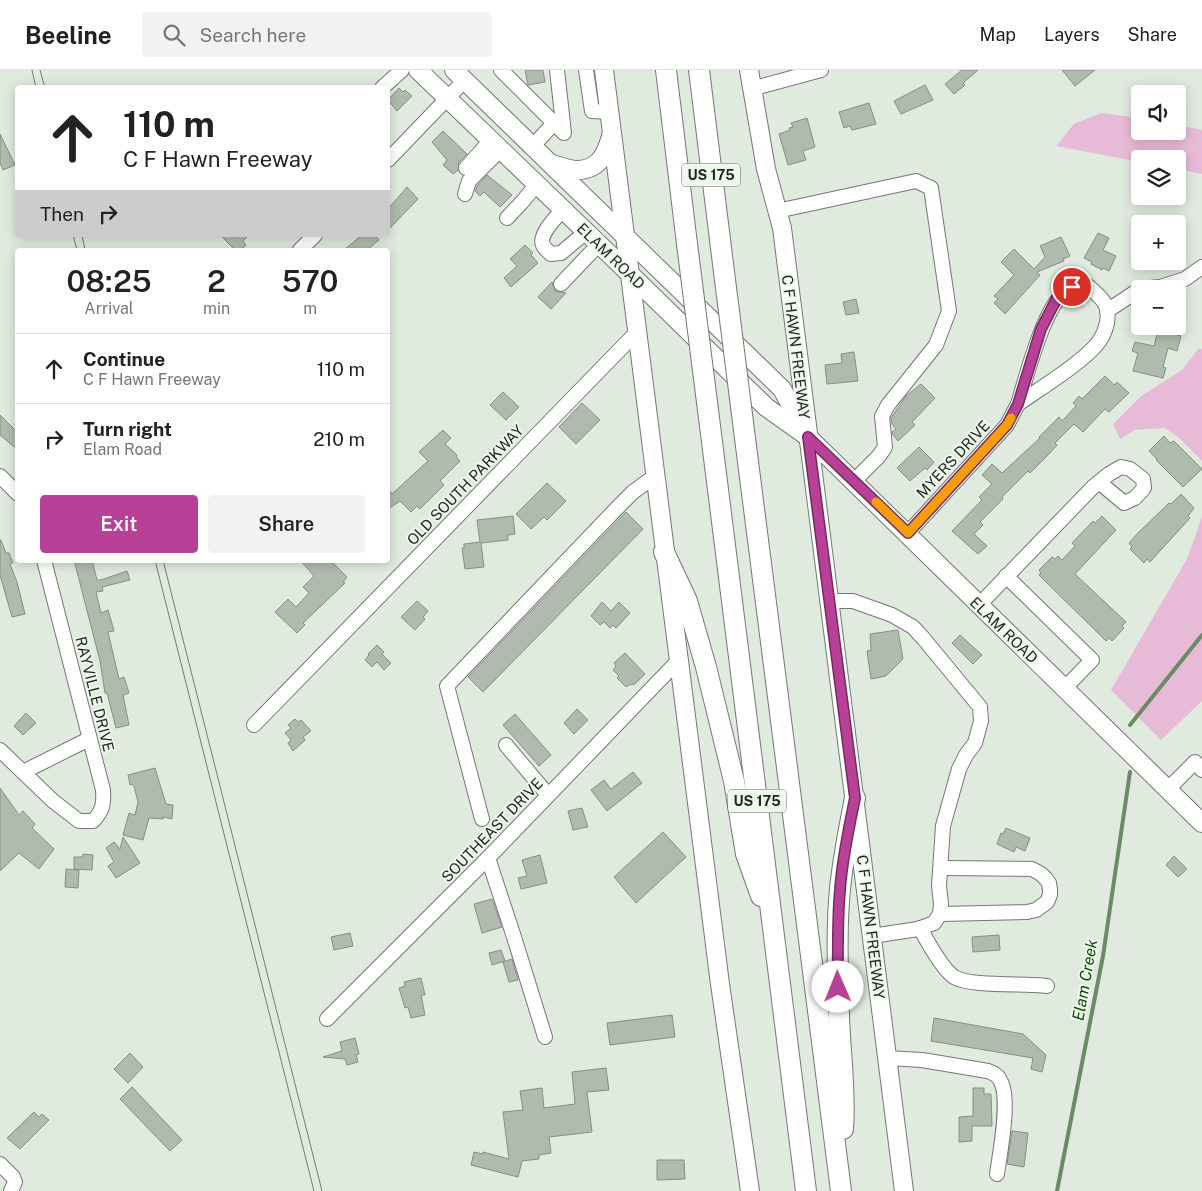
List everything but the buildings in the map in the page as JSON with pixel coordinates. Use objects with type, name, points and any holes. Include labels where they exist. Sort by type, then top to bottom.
[{"type":"highway","name":"US 175","points":[[666,70],[806,1191]]},
{"type":"highway","name":"US 175","points":[[699,70],[724,280],[840,1184]]},
{"type":"highway","points":[[664,552],[687,601],[706,666],[734,781],[746,854],[774,932]]},
{"type":"highway","points":[[840,1184],[844,1110],[837,933],[840,888],[855,798]]},
{"type":"main road","name":"ELAM ROAD","points":[[418,70],[766,408],[808,437],[854,481],[1064,689],[1202,822]]},
{"type":"main road","points":[[604,70],[718,974],[750,1191]]},
{"type":"main road","name":"C F HAWN FREEWAY","points":[[749,70],[766,169],[782,228],[904,1191]]},
{"type":"main road","name":"ELAM ROAD","points":[[460,75],[782,389],[808,437]]},
{"type":"main road","points":[[551,164],[575,170],[594,165],[604,157],[612,133]]},
{"type":"street","points":[[385,85],[402,70]]},
{"type":"street","points":[[501,70],[564,133],[557,70]]},
{"type":"street","points":[[586,70],[592,111],[609,112]]},
{"type":"street","points":[[751,89],[821,70]]},
{"type":"street","points":[[390,158],[448,99],[460,75]]},
{"type":"street","points":[[533,146],[554,123]]},
{"type":"street","points":[[466,168],[496,144]]},
{"type":"street","points":[[465,194],[469,181],[496,144]]},
{"type":"street","points":[[777,210],[916,181],[931,188],[949,311],[936,345],[888,405],[882,416],[885,447],[879,456],[854,481]]},
{"type":"street","points":[[507,218],[536,184]]},
{"type":"street","points":[[563,210],[549,226],[542,238],[542,244],[551,254],[561,253],[586,232]]},
{"type":"street","points":[[302,248],[313,237]]},
{"type":"street","points":[[561,284],[599,244]]},
{"type":"street","points":[[1182,280],[1202,267]]},
{"type":"street","points":[[1088,286],[1098,295],[1107,310],[1107,325],[1101,340],[1092,350],[1018,404],[1041,329],[1057,298],[1072,287],[1088,286]]},
{"type":"street","points":[[1107,310],[1131,294]]},
{"type":"street","name":"OLD SOUTH PARKWAY","points":[[254,725],[636,332]]},
{"type":"street","name":"MYERS DRIVE","points":[[908,533],[1007,425],[1018,404]]},
{"type":"street","points":[[0,476],[15,491]]},
{"type":"street","points":[[482,820],[446,686],[618,507],[633,492],[655,476]]},
{"type":"street","points":[[979,605],[1099,482]]},
{"type":"street","name":"RAYVILLE DRIVE","points":[[23,772],[53,802],[80,821],[93,821],[99,815],[104,805],[103,790],[45,563]]},
{"type":"street","points":[[1006,576],[1092,660],[1064,689]]},
{"type":"street","points":[[829,601],[853,601],[892,615],[913,627],[980,707],[981,721],[975,743],[959,769],[943,826],[939,886],[940,914],[934,923],[920,928],[872,936]]},
{"type":"street","name":"SOUTHEAST DRIVE","points":[[327,1019],[488,858],[678,662]]},
{"type":"street","points":[[0,750],[23,772],[90,739]]},
{"type":"street","points":[[506,745],[548,795]]},
{"type":"street","points":[[1168,789],[1195,762],[1202,770]]},
{"type":"street","points":[[488,858],[545,1037]]},
{"type":"street","points":[[940,868],[1032,870],[1041,874],[1049,883],[1050,895],[1047,902],[1041,907],[1027,912],[940,914]]},
{"type":"street","points":[[920,928],[935,954],[955,978],[983,984],[1047,986]]},
{"type":"street","points":[[887,1058],[922,1060],[988,1071],[997,1076],[1003,1086],[1005,1111],[997,1174]]},
{"type":"street","points":[[0,1164],[13,1177],[15,1182],[11,1191]]},
{"type":"shaded area","points":[[1101,113],[1131,117],[1131,140],[1186,140],[1186,127],[1202,130],[1202,174],[1186,171],[1186,150],[1131,150],[1131,160],[1056,146],[1074,124]]},
{"type":"shaded area","points":[[1199,348],[1202,349],[1202,461],[1179,438],[1165,428],[1135,430],[1120,439],[1113,424],[1141,396],[1182,370]]},
{"type":"shaded area","points":[[1202,517],[1202,701],[1161,740],[1111,690],[1187,559]]},
{"type":"waterway","name":"Elam Creek","points":[[1130,725],[1202,635]]},
{"type":"waterway","name":"Elam Creek","points":[[1057,1191],[1103,956],[1130,772]]},
{"type":"tram line","points":[[32,70],[35,85]]},
{"type":"tram line","points":[[40,70],[44,85]]},
{"type":"tram line","points":[[74,237],[76,248]]},
{"type":"tram line","points":[[82,237],[85,248]]},
{"type":"tram line","points":[[156,563],[314,1191]]},
{"type":"tram line","points":[[164,563],[322,1191]]},
{"type":"slow traffic","points":[[876,502],[908,533],[1007,425],[1011,418]]},
{"type":"route","points":[[838,987],[837,933],[840,888],[855,798],[808,437],[908,533],[1007,425],[1018,404],[1041,329],[1057,298],[1072,287]]}]
